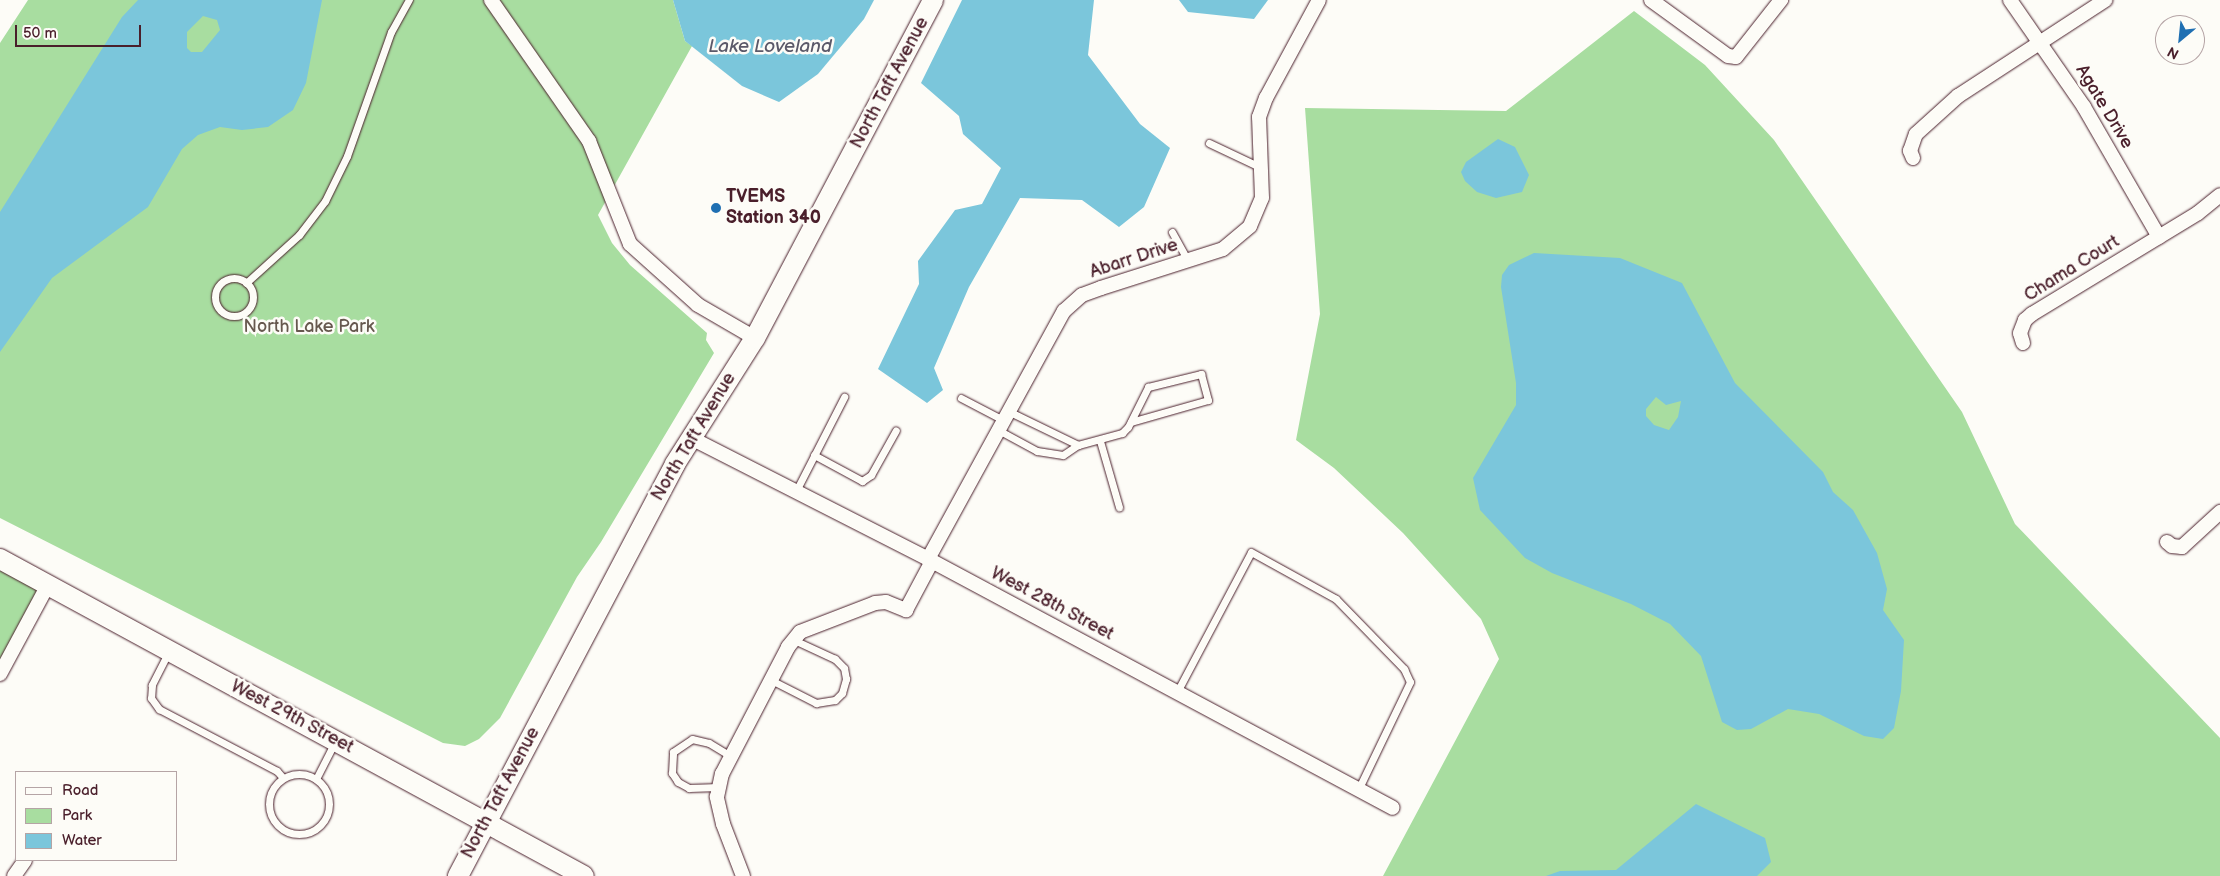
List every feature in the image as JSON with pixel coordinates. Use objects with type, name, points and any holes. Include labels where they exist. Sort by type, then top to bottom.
[{"type":"main road","name":"North Taft Avenue","points":[[458,876],[691,438],[755,338],[933,0]]},
{"type":"main road","name":"West 29th Street","points":[[0,559],[584,876]]},
{"type":"street","points":[[492,0],[589,141],[630,244],[698,305],[755,338]]},
{"type":"street","name":"Abarr Drive","points":[[794,640],[800,632],[875,603],[886,602],[906,610],[930,560],[1059,318],[1075,300],[1101,288],[1223,249],[1250,226],[1262,198],[1259,116],[1266,98],[1319,0]]},
{"type":"street","points":[[1651,0],[1728,56],[1736,57],[1781,0]]},
{"type":"street","name":"Agate Drive","points":[[2010,0],[2041,42],[2084,107],[2159,237]]},
{"type":"street","points":[[1912,158],[1912,143],[1927,122],[1990,72],[2041,42],[2105,0]]},
{"type":"street","points":[[2159,237],[2220,195]]},
{"type":"street","name":"Chama Court","points":[[2024,343],[2020,334],[2025,320],[2032,314],[2159,237]]},
{"type":"street","name":"West 28th Street","points":[[691,438],[930,560],[1393,808]]},
{"type":"street","points":[[2166,542],[2172,546],[2182,547],[2220,512]]},
{"type":"street","points":[[0,674],[48,585]]},
{"type":"street","points":[[742,876],[723,824],[717,796],[731,756],[794,640]]},
{"type":"street","points":[[14,876],[24,861]]},
{"type":"lane","points":[[246,283],[300,235],[325,201],[347,156],[391,32],[409,0]]},
{"type":"lane","points":[[1210,143],[1262,168]]},
{"type":"lane","points":[[1172,232],[1188,261]]},
{"type":"lane","points":[[234,278],[246,283],[253,299],[248,310],[237,316],[221,311],[215,300],[218,287],[234,278]]},
{"type":"lane","points":[[961,398],[1005,422],[1051,456],[1063,456],[1078,445],[1100,441],[1122,433],[1131,422],[1148,387],[1201,374],[1208,400],[1131,422]]},
{"type":"lane","points":[[796,491],[844,397]]},
{"type":"lane","points":[[1005,422],[1078,445]]},
{"type":"lane","points":[[814,455],[862,481],[871,476],[896,430]]},
{"type":"lane","points":[[1100,441],[1119,507]]},
{"type":"lane","points":[[1177,692],[1251,552],[1336,599],[1404,669],[1410,682],[1358,790]]},
{"type":"lane","points":[[771,680],[816,703],[835,700],[842,694],[846,678],[844,668],[835,659],[794,640]]},
{"type":"lane","points":[[169,650],[152,685],[151,698],[159,709],[277,771],[283,778]]},
{"type":"lane","points":[[719,787],[689,788],[678,782],[672,773],[673,752],[692,739],[709,743],[731,756]]},
{"type":"lane","points":[[316,778],[336,741]]},
{"type":"lane","points":[[300,773],[316,778],[327,792],[329,809],[314,830],[298,834],[282,829],[268,807],[271,790],[283,778],[300,773]]},
{"type":"green space","name":"North Lake Park","points":[[28,0],[673,0],[685,41],[692,46],[598,215],[612,243],[630,265],[707,333],[706,340],[714,353],[601,542],[577,577],[500,718],[479,739],[465,746],[443,743],[0,518],[0,43]]},
{"type":"green space","points":[[1634,11],[1705,65],[1774,140],[1962,412],[2015,524],[2220,738],[2220,876],[1383,876],[1499,659],[1481,619],[1403,533],[1334,468],[1296,440],[1320,314],[1305,108],[1506,111]]},
{"type":"green space","points":[[0,559],[48,585],[0,674]]},
{"type":"water","points":[[138,0],[322,0],[306,83],[293,110],[268,127],[242,130],[220,127],[198,135],[182,149],[148,207],[52,278],[0,352],[0,212],[122,17]],"holes":[[[203,16],[217,20],[220,30],[202,52],[191,52],[187,48],[187,32]]]},
{"type":"water","name":"Lake Loveland","points":[[673,0],[874,0],[864,19],[818,74],[779,102],[742,86],[685,41]]},
{"type":"water","points":[[962,0],[1094,0],[1088,55],[1140,124],[1170,148],[1144,207],[1119,227],[1082,200],[1020,198],[969,287],[934,368],[943,390],[927,403],[878,369],[919,284],[918,261],[955,210],[982,204],[1001,168],[963,134],[959,116],[921,83]]},
{"type":"water","points":[[1179,0],[1268,0],[1254,19],[1188,12]]},
{"type":"water","points":[[1498,139],[1515,147],[1529,175],[1522,192],[1496,198],[1477,192],[1465,181],[1461,172],[1466,162]]},
{"type":"water","points":[[1534,253],[1620,258],[1682,283],[1735,383],[1823,472],[1833,492],[1853,510],[1877,553],[1887,589],[1883,610],[1904,640],[1901,691],[1894,728],[1883,739],[1864,736],[1819,714],[1788,709],[1751,729],[1737,730],[1722,722],[1701,656],[1670,624],[1631,604],[1552,573],[1525,558],[1480,510],[1473,478],[1516,405],[1516,383],[1501,287],[1502,275],[1509,265]],"holes":[[[1656,397],[1666,405],[1681,401],[1678,417],[1669,430],[1654,425],[1646,416],[1646,409]]]},
{"type":"water","points":[[1696,804],[1765,838],[1771,862],[1757,876],[1546,876],[1560,871],[1616,870]]},
{"type":"place","name":"TVEMS Station 340","points":[[716,208]]}]
